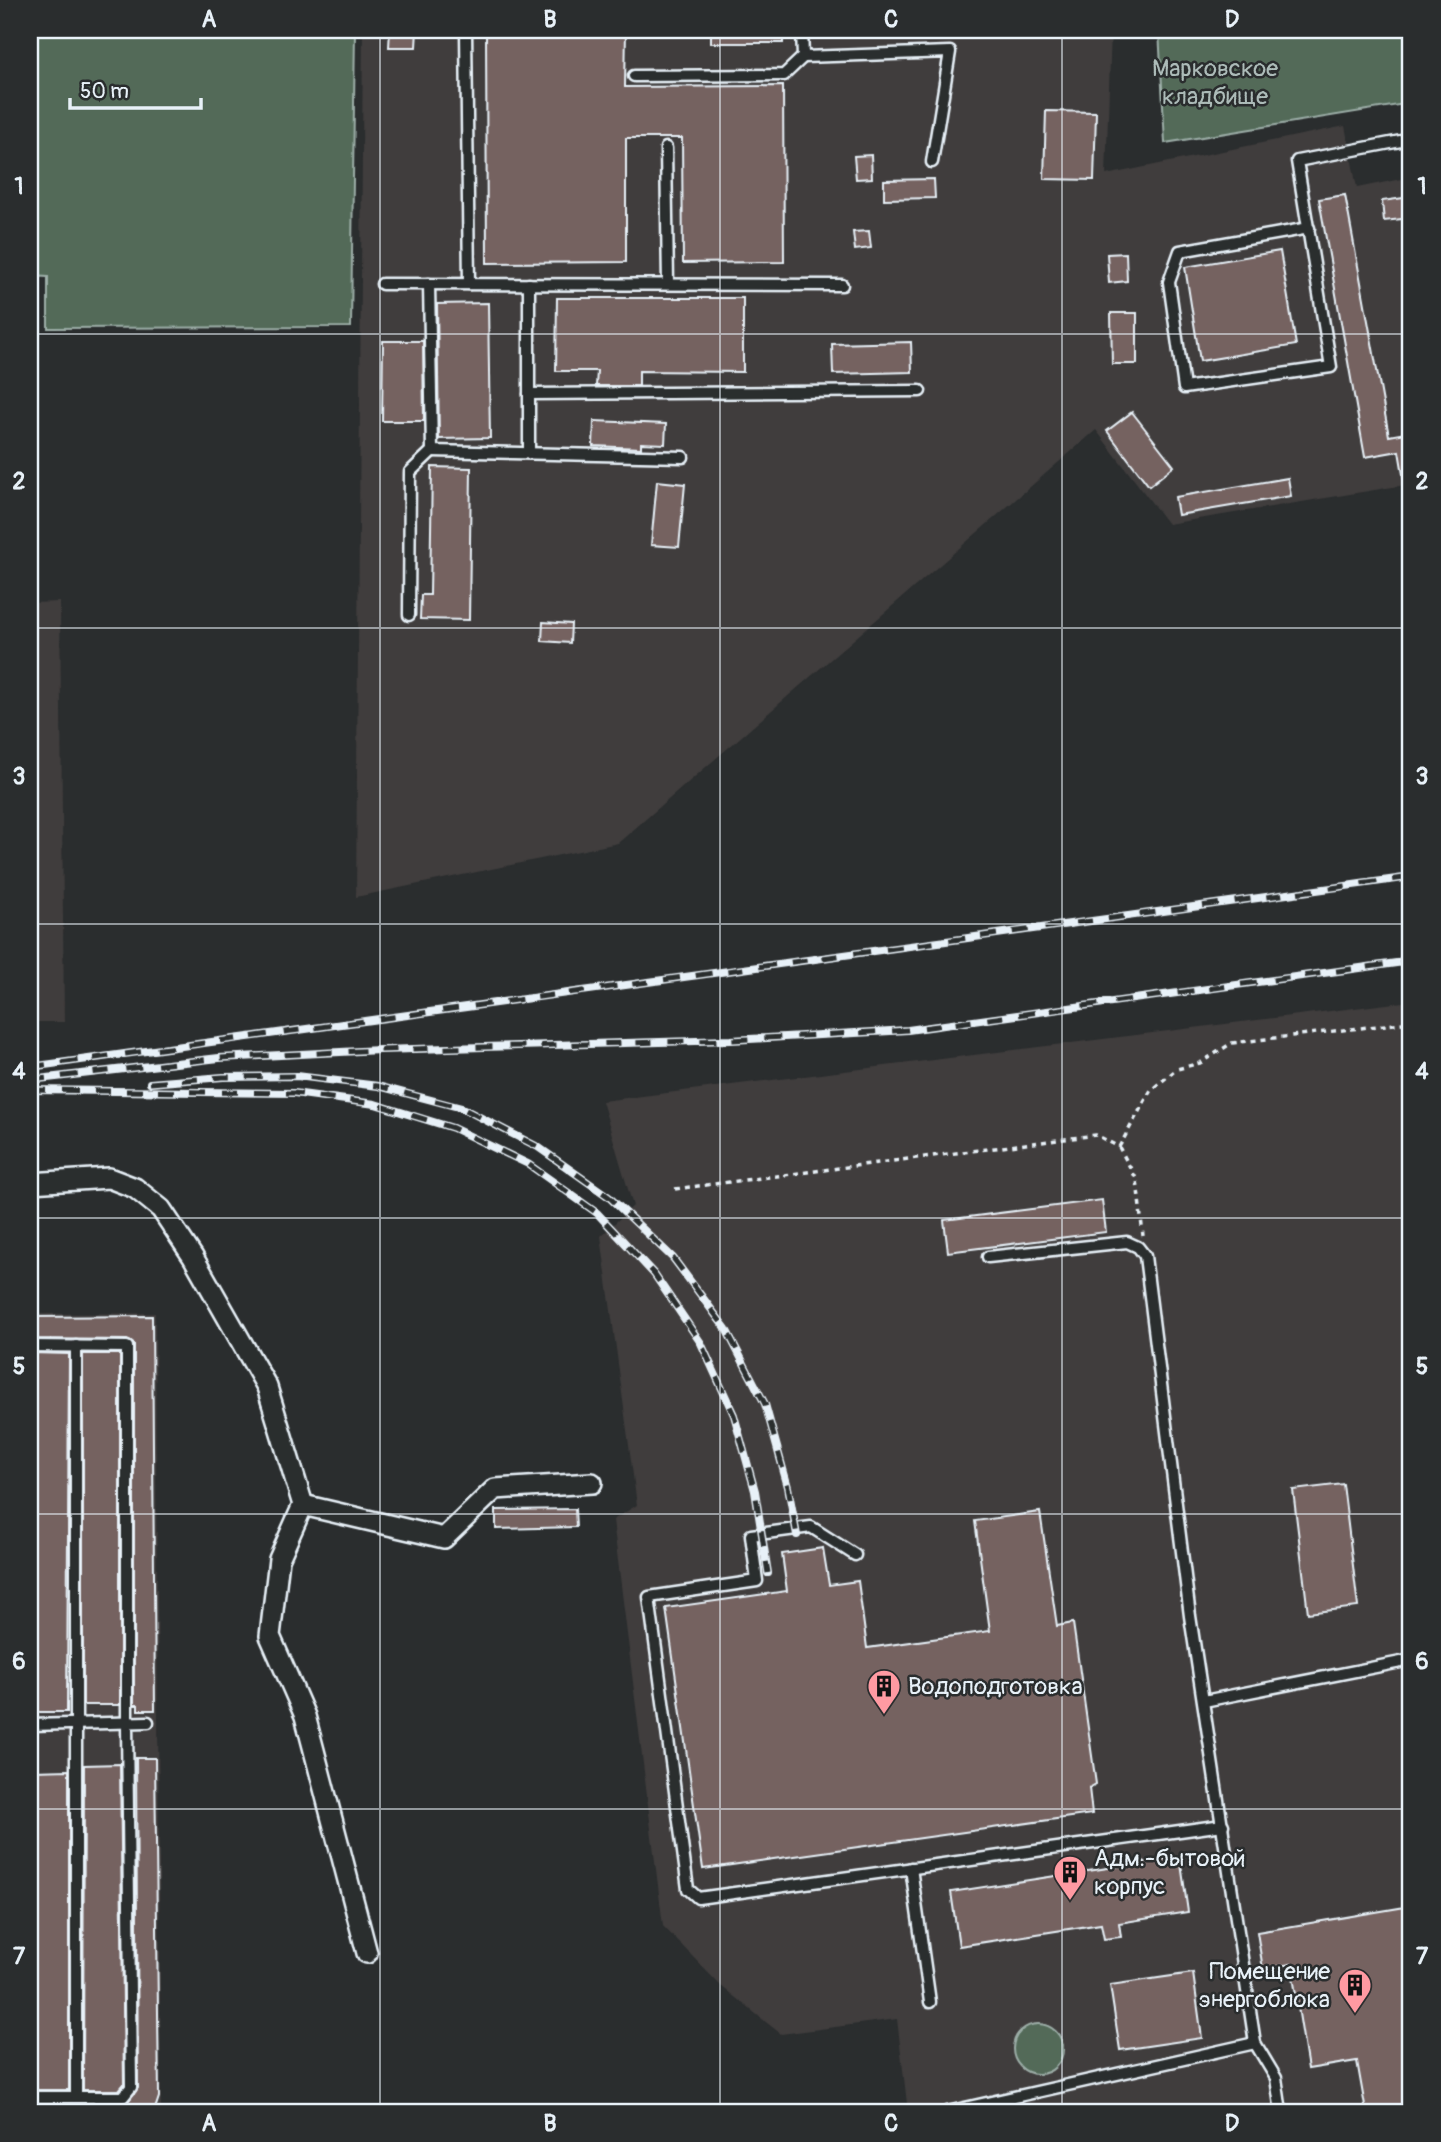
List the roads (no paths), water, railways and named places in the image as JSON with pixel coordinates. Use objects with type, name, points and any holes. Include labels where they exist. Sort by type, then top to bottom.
[{"type":"street","points":[[30,1183],[109,1178],[135,1188],[161,1209],[193,1257],[267,1387],[303,1505],[279,1559],[270,1636],[306,1716],[367,1953]]},
{"type":"street","points":[[303,1505],[444,1538],[495,1489],[592,1483]]},
{"type":"lane","points":[[466,30],[469,284]]},
{"type":"lane","points":[[802,30],[803,57]]},
{"type":"lane","points":[[634,76],[784,75],[803,57],[950,52],[932,162]]},
{"type":"lane","points":[[1308,228],[1180,251],[1169,282],[1184,388],[1331,367],[1297,161],[1411,139]]},
{"type":"lane","points":[[666,148],[668,284]]},
{"type":"lane","points":[[382,284],[842,285]]},
{"type":"lane","points":[[429,284],[432,451]]},
{"type":"lane","points":[[529,284],[529,453]]},
{"type":"lane","points":[[529,394],[920,391]]},
{"type":"lane","points":[[409,615],[410,472],[432,451],[683,457]]},
{"type":"lane","points":[[988,1257],[1127,1242],[1138,1247],[1145,1256],[1190,1616],[1255,2043],[1276,2078],[1281,2112]]},
{"type":"lane","points":[[30,1346],[127,1347],[131,2087],[123,2097],[30,2097]]},
{"type":"lane","points":[[76,1346],[76,2097]]},
{"type":"lane","points":[[855,1555],[811,1527],[751,1535],[757,1581],[649,1597],[688,1889],[698,1898],[1223,1825]]},
{"type":"lane","points":[[1204,1701],[1411,1660]]},
{"type":"lane","points":[[30,1725],[148,1722]]},
{"type":"lane","points":[[911,1868],[930,2002]]},
{"type":"lane","points":[[947,2112],[1255,2043]]},
{"type":"railway","points":[[30,1067],[1411,877]]},
{"type":"railway","points":[[30,1080],[219,1058],[380,1050],[731,1040],[908,1030],[1411,961]]},
{"type":"railway","points":[[150,1083],[223,1077],[297,1076],[378,1086],[462,1108],[538,1147],[609,1197],[673,1258],[726,1329],[765,1404],[788,1487],[797,1535]]},
{"type":"railway","points":[[30,1090],[294,1093],[375,1104],[453,1128],[528,1164],[597,1213],[654,1274],[701,1343],[734,1415],[755,1491],[768,1573]]},
{"type":"place","name":"Водоподготовка","points":[[884,1716]]},
{"type":"place","name":"Адм.-бытовой корпус","points":[[1070,1902]]},
{"type":"place","name":"Помещение энергоблока","points":[[1355,2015]]},
{"type":"park label","name":"Марковское кладбище","points":[[1215,82]]}]
